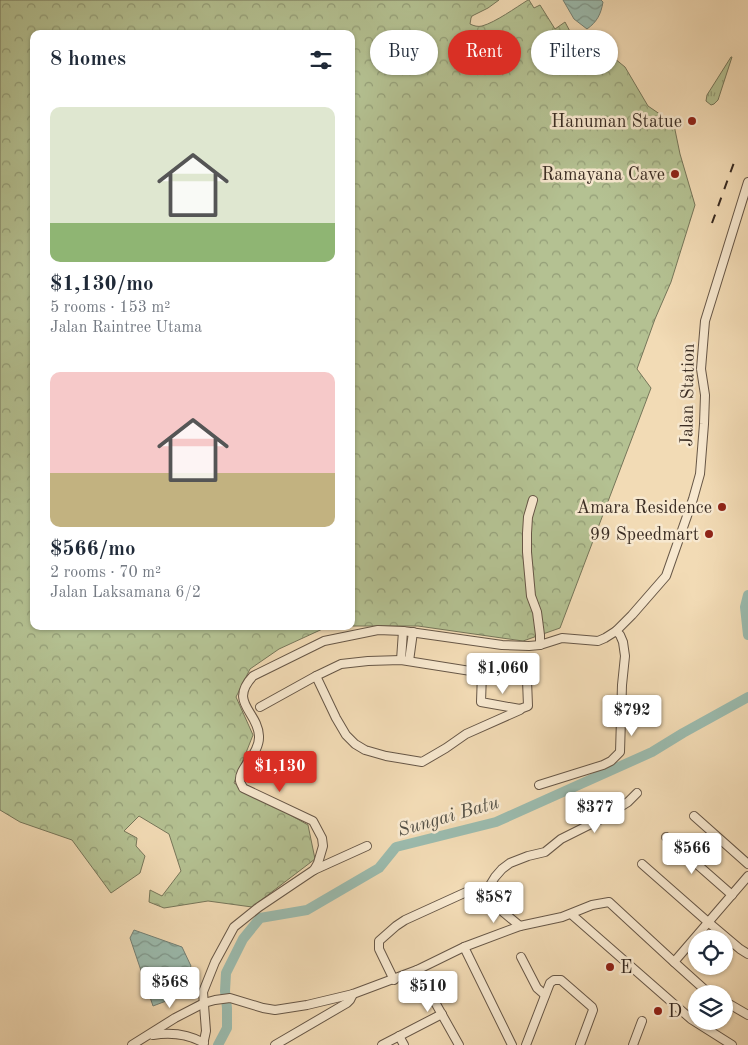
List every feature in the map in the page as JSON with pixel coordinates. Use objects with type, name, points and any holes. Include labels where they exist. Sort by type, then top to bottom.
[{"type":"street","name":"Jalan Station","points":[[314,870],[323,846],[322,838],[313,821],[243,788],[240,780],[242,771],[256,752],[259,741],[259,733],[242,698],[248,682],[252,676],[324,642],[378,630],[413,632],[529,646],[540,645],[562,638],[598,641],[616,631],[666,576],[694,499],[700,474],[704,424],[705,395],[701,369],[705,321],[748,182]]},
{"type":"street","points":[[533,500],[526,534],[530,596],[537,612],[540,645]]},
{"type":"street","points":[[403,631],[405,660]]},
{"type":"street","points":[[539,785],[603,765],[612,761],[620,752],[625,656],[623,642],[616,631]]},
{"type":"street","points":[[405,660],[413,632]]},
{"type":"street","points":[[260,707],[316,676],[341,664],[405,660],[527,680],[528,706],[466,734],[422,762],[386,756],[365,750],[355,744],[346,735],[336,718],[316,676]]},
{"type":"street","points":[[482,673],[481,702],[520,710]]},
{"type":"street","points":[[520,926],[491,902],[487,890],[494,877],[510,863],[545,852],[561,839],[599,820],[628,802],[637,793]]},
{"type":"street","points":[[694,816],[748,864]]},
{"type":"street","points":[[666,837],[732,895]]},
{"type":"street","points":[[148,1036],[171,1033],[195,1038],[203,1044],[206,1032],[203,992],[215,962],[234,927],[259,907],[314,870],[367,846]]},
{"type":"street","points":[[642,864],[748,954]]},
{"type":"street","points":[[674,962],[748,876]]},
{"type":"street","points":[[394,980],[379,949],[379,941],[405,920],[473,889],[482,888],[487,890]]},
{"type":"street","points":[[132,1045],[175,1018],[215,1000],[230,998],[275,1010],[307,1006],[353,994],[394,980],[464,947],[520,926],[562,917],[592,905],[609,902],[700,985]]},
{"type":"street","points":[[571,914],[691,1019],[732,1045]]},
{"type":"street","points":[[464,947],[512,1045]]},
{"type":"street","points":[[521,957],[537,988],[545,996]]},
{"type":"street","points":[[417,970],[459,1045]]},
{"type":"street","points":[[526,1045],[550,983],[554,980],[561,980],[592,1007],[593,1013],[580,1045]]},
{"type":"street","points":[[276,1045],[347,1003],[353,994]]},
{"type":"street","points":[[733,1006],[748,1015]]},
{"type":"street","points":[[382,1045],[442,1014]]},
{"type":"street","points":[[633,1045],[642,1021]]},
{"type":"street","points":[[399,1036],[404,1045]]},
{"type":"green space","points":[[0,0],[499,0],[472,16],[470,24],[474,26],[482,26],[493,21],[528,0],[534,8],[540,5],[555,29],[565,22],[569,30],[531,30],[531,75],[618,75],[618,61],[625,67],[648,106],[674,125],[680,154],[695,205],[671,282],[637,369],[651,388],[560,628],[523,641],[418,626],[355,626],[355,30],[30,30],[30,630],[320,630],[279,649],[250,669],[236,697],[253,735],[234,783],[308,825],[315,859],[252,907],[208,901],[164,908],[149,902],[150,890],[162,896],[181,871],[169,834],[139,816],[124,831],[137,838],[136,846],[145,856],[140,873],[111,893],[72,840],[20,822],[0,810]]},
{"type":"green space","points":[[731,57],[718,100],[711,105],[706,101],[707,95]]},
{"type":"water","points":[[563,0],[601,0],[603,2],[598,17],[587,29],[574,19]]},
{"type":"water","points":[[134,930],[182,947],[191,966],[174,998],[153,1006],[130,938]]},
{"type":"waterway","name":"Sungai Batu","points":[[748,595],[745,607],[748,635]]},
{"type":"waterway","name":"Sungai Batu","points":[[218,1045],[227,1028],[226,973],[243,939],[260,918],[307,910],[379,868],[396,847],[496,822],[652,752],[748,697]]},
{"type":"railway","points":[[712,223],[736,157]]},
{"type":"place","name":"Hanuman Statue","points":[[692,121]]},
{"type":"place","name":"Ramayana Cave","points":[[675,174]]},
{"type":"place","name":"Amara Residence","points":[[722,507]]},
{"type":"place","name":"99 Speedmart","points":[[709,534]]},
{"type":"place","name":"E","points":[[610,967]]},
{"type":"place","name":"D","points":[[658,1011]]}]
